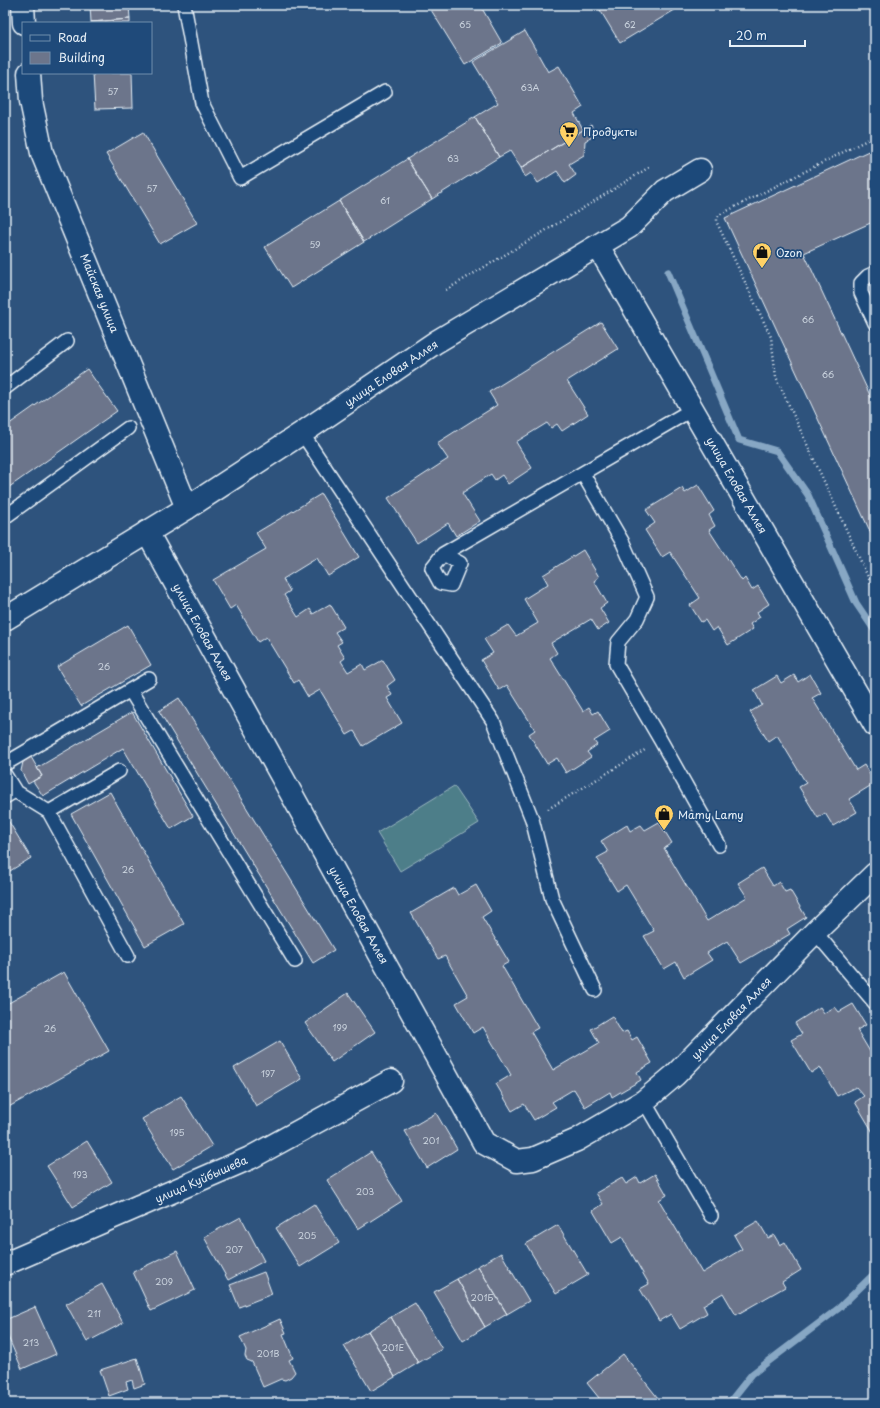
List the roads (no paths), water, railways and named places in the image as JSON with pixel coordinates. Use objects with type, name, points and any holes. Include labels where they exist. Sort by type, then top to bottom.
[{"type":"street","points":[[23,5],[24,22]]},
{"type":"street","name":"Майская улица","points":[[29,74],[31,101],[42,153],[188,508]]},
{"type":"street","name":"улица Еловая Аллея","points":[[5,619],[188,508],[436,342],[629,227],[666,191],[700,170]]},
{"type":"street","name":"улица Еловая Аллея","points":[[598,246],[875,725]]},
{"type":"street","name":"улица Еловая Аллея","points":[[148,532],[484,1143],[517,1161],[533,1159],[577,1140],[644,1101],[675,1075],[875,874]]},
{"type":"street","name":"улица Куйбышева","points":[[5,1264],[250,1158],[391,1081]]},
{"type":"lane","points":[[184,5],[202,103],[240,178],[386,92]]},
{"type":"lane","points":[[875,273],[868,276],[861,283],[861,293],[875,323]]},
{"type":"lane","points":[[5,388],[67,340]]},
{"type":"lane","points":[[443,554],[584,474],[693,409]]},
{"type":"lane","points":[[5,517],[128,428]]},
{"type":"lane","points":[[302,433],[493,720],[532,819],[552,899],[595,990]]},
{"type":"lane","points":[[584,474],[623,543],[647,597],[637,620],[618,642],[616,664],[719,845]]},
{"type":"lane","points":[[5,764],[149,679]]},
{"type":"lane","points":[[130,690],[295,961]]},
{"type":"lane","points":[[49,812],[119,771]]},
{"type":"lane","points":[[5,775],[10,794],[49,812],[128,956]]},
{"type":"lane","points":[[816,932],[875,1003]]},
{"type":"lane","points":[[644,1101],[710,1216]]},
{"type":"waterway","points":[[668,272],[739,440],[777,451],[808,495],[856,603],[875,631]]},
{"type":"waterway","points":[[729,1403],[752,1374],[839,1308],[875,1273]]},
{"type":"place","name":"Продукты","points":[[569,148]]},
{"type":"place","name":"Ozon","points":[[762,269]]},
{"type":"place","name":"Mamy Lamy","points":[[664,831]]}]
